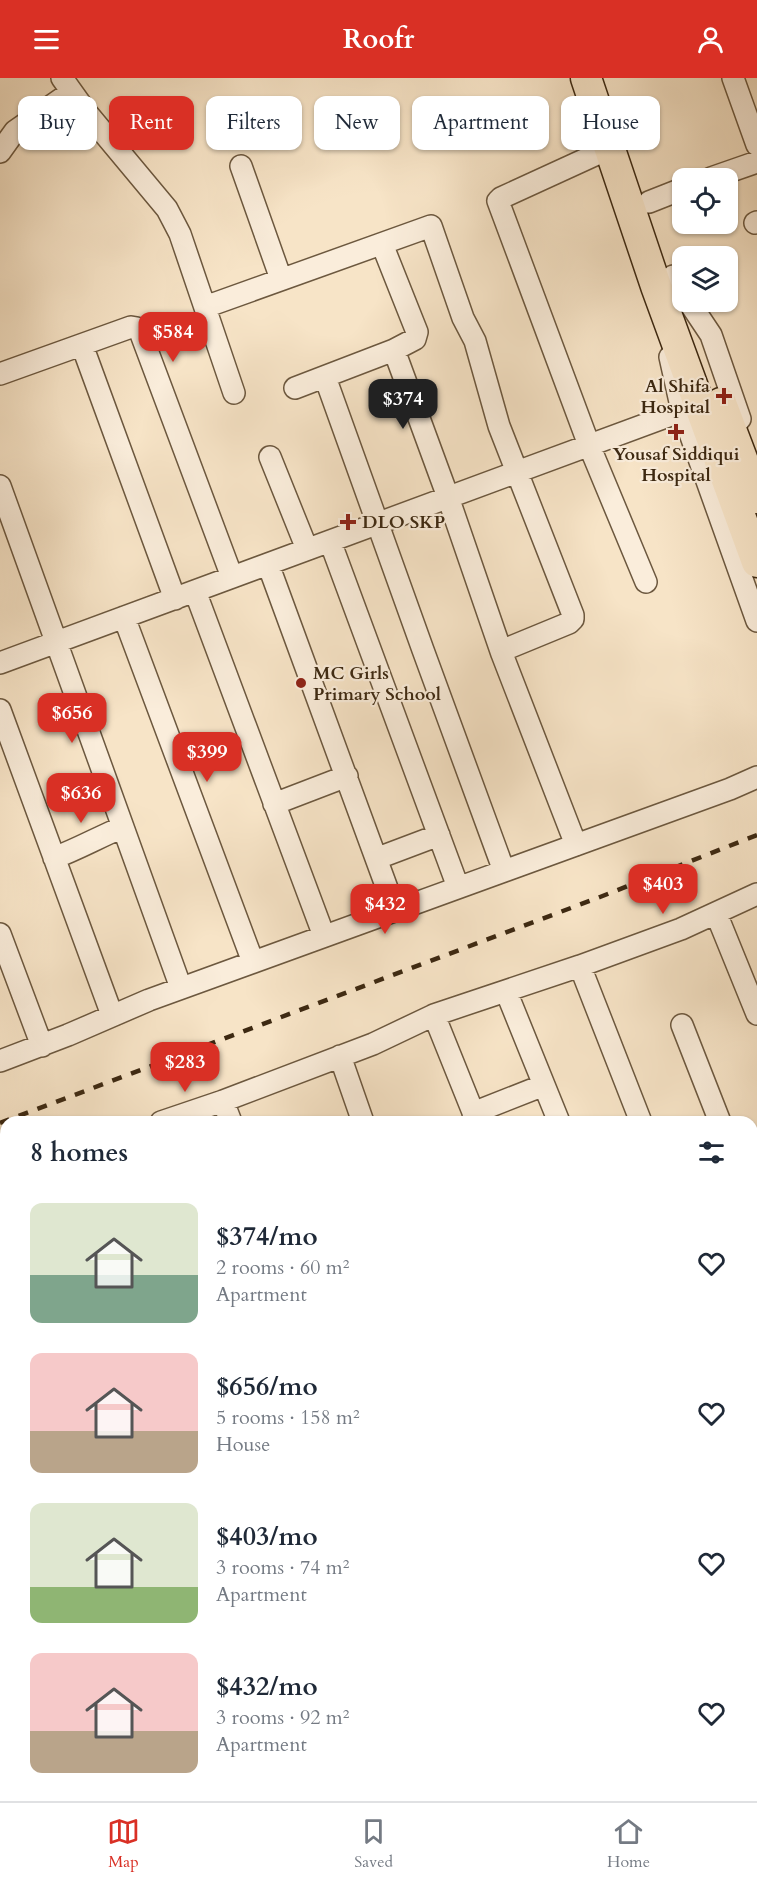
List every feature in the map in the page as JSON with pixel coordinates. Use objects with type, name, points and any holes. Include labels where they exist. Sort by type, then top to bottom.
[{"type":"highway","points":[[586,78],[592,96]]},
{"type":"highway","points":[[607,78],[649,202],[672,281]]},
{"type":"highway","points":[[611,150],[672,284]]},
{"type":"highway","points":[[681,312],[757,562]]},
{"type":"highway","points":[[683,312],[757,498]]},
{"type":"street","points":[[733,78],[757,145]]},
{"type":"street","points":[[0,152],[8,131],[67,85],[167,209],[180,234],[234,393]]},
{"type":"street","points":[[606,150],[498,201],[589,445],[646,582]]},
{"type":"street","points":[[738,169],[757,162]]},
{"type":"street","points":[[241,166],[281,279]]},
{"type":"street","points":[[649,202],[672,193]]},
{"type":"street","points":[[204,307],[431,226],[455,296],[475,341],[499,426],[573,617],[566,625],[501,651]]},
{"type":"street","points":[[295,388],[413,342],[417,335],[382,244]]},
{"type":"street","points":[[676,312],[682,411],[757,621]]},
{"type":"street","points":[[696,312],[711,335],[757,467]]},
{"type":"street","points":[[0,374],[131,327],[139,330],[232,577]]},
{"type":"street","points":[[82,345],[175,598]]},
{"type":"street","points":[[394,350],[501,651],[576,844]]},
{"type":"street","points":[[325,376],[504,871]]},
{"type":"street","points":[[0,663],[682,411]]},
{"type":"street","points":[[270,457],[307,549]]},
{"type":"street","points":[[0,486],[181,988]]},
{"type":"street","points":[[330,541],[458,887]]},
{"type":"street","points":[[268,564],[378,858],[395,910]]},
{"type":"street","points":[[195,591],[324,936]]},
{"type":"street","points":[[124,617],[253,962]]},
{"type":"street","points":[[0,710],[112,1015]]},
{"type":"street","points":[[274,804],[347,777]]},
{"type":"street","points":[[0,1061],[181,988],[730,789],[757,777]]},
{"type":"street","points":[[54,858],[123,827]]},
{"type":"street","points":[[378,858],[439,836]]},
{"type":"street","points":[[179,1116],[391,1037],[434,1015],[681,929],[757,894]]},
{"type":"street","points":[[716,914],[757,1014]]},
{"type":"street","points":[[0,934],[42,1046]]},
{"type":"street","points":[[580,966],[639,1116]]},
{"type":"street","points":[[506,991],[557,1116]]},
{"type":"street","points":[[434,1015],[474,1116]]},
{"type":"street","points":[[682,1025],[718,1116]]},
{"type":"street","points":[[340,1056],[361,1116]]},
{"type":"street","points":[[479,1116],[544,1085]]},
{"type":"street","points":[[223,1101],[229,1116]]},
{"type":"railway","points":[[19,1116],[600,897],[757,835]]},
{"type":"place","name":"Al Shifa Hospital","points":[[724,396]]},
{"type":"place","name":"Yousaf Siddiqui Hospital","points":[[676,432]]},
{"type":"place","name":"DLO SKP","points":[[348,522]]},
{"type":"place","name":"MC Girls Primary School","points":[[301,683]]}]
